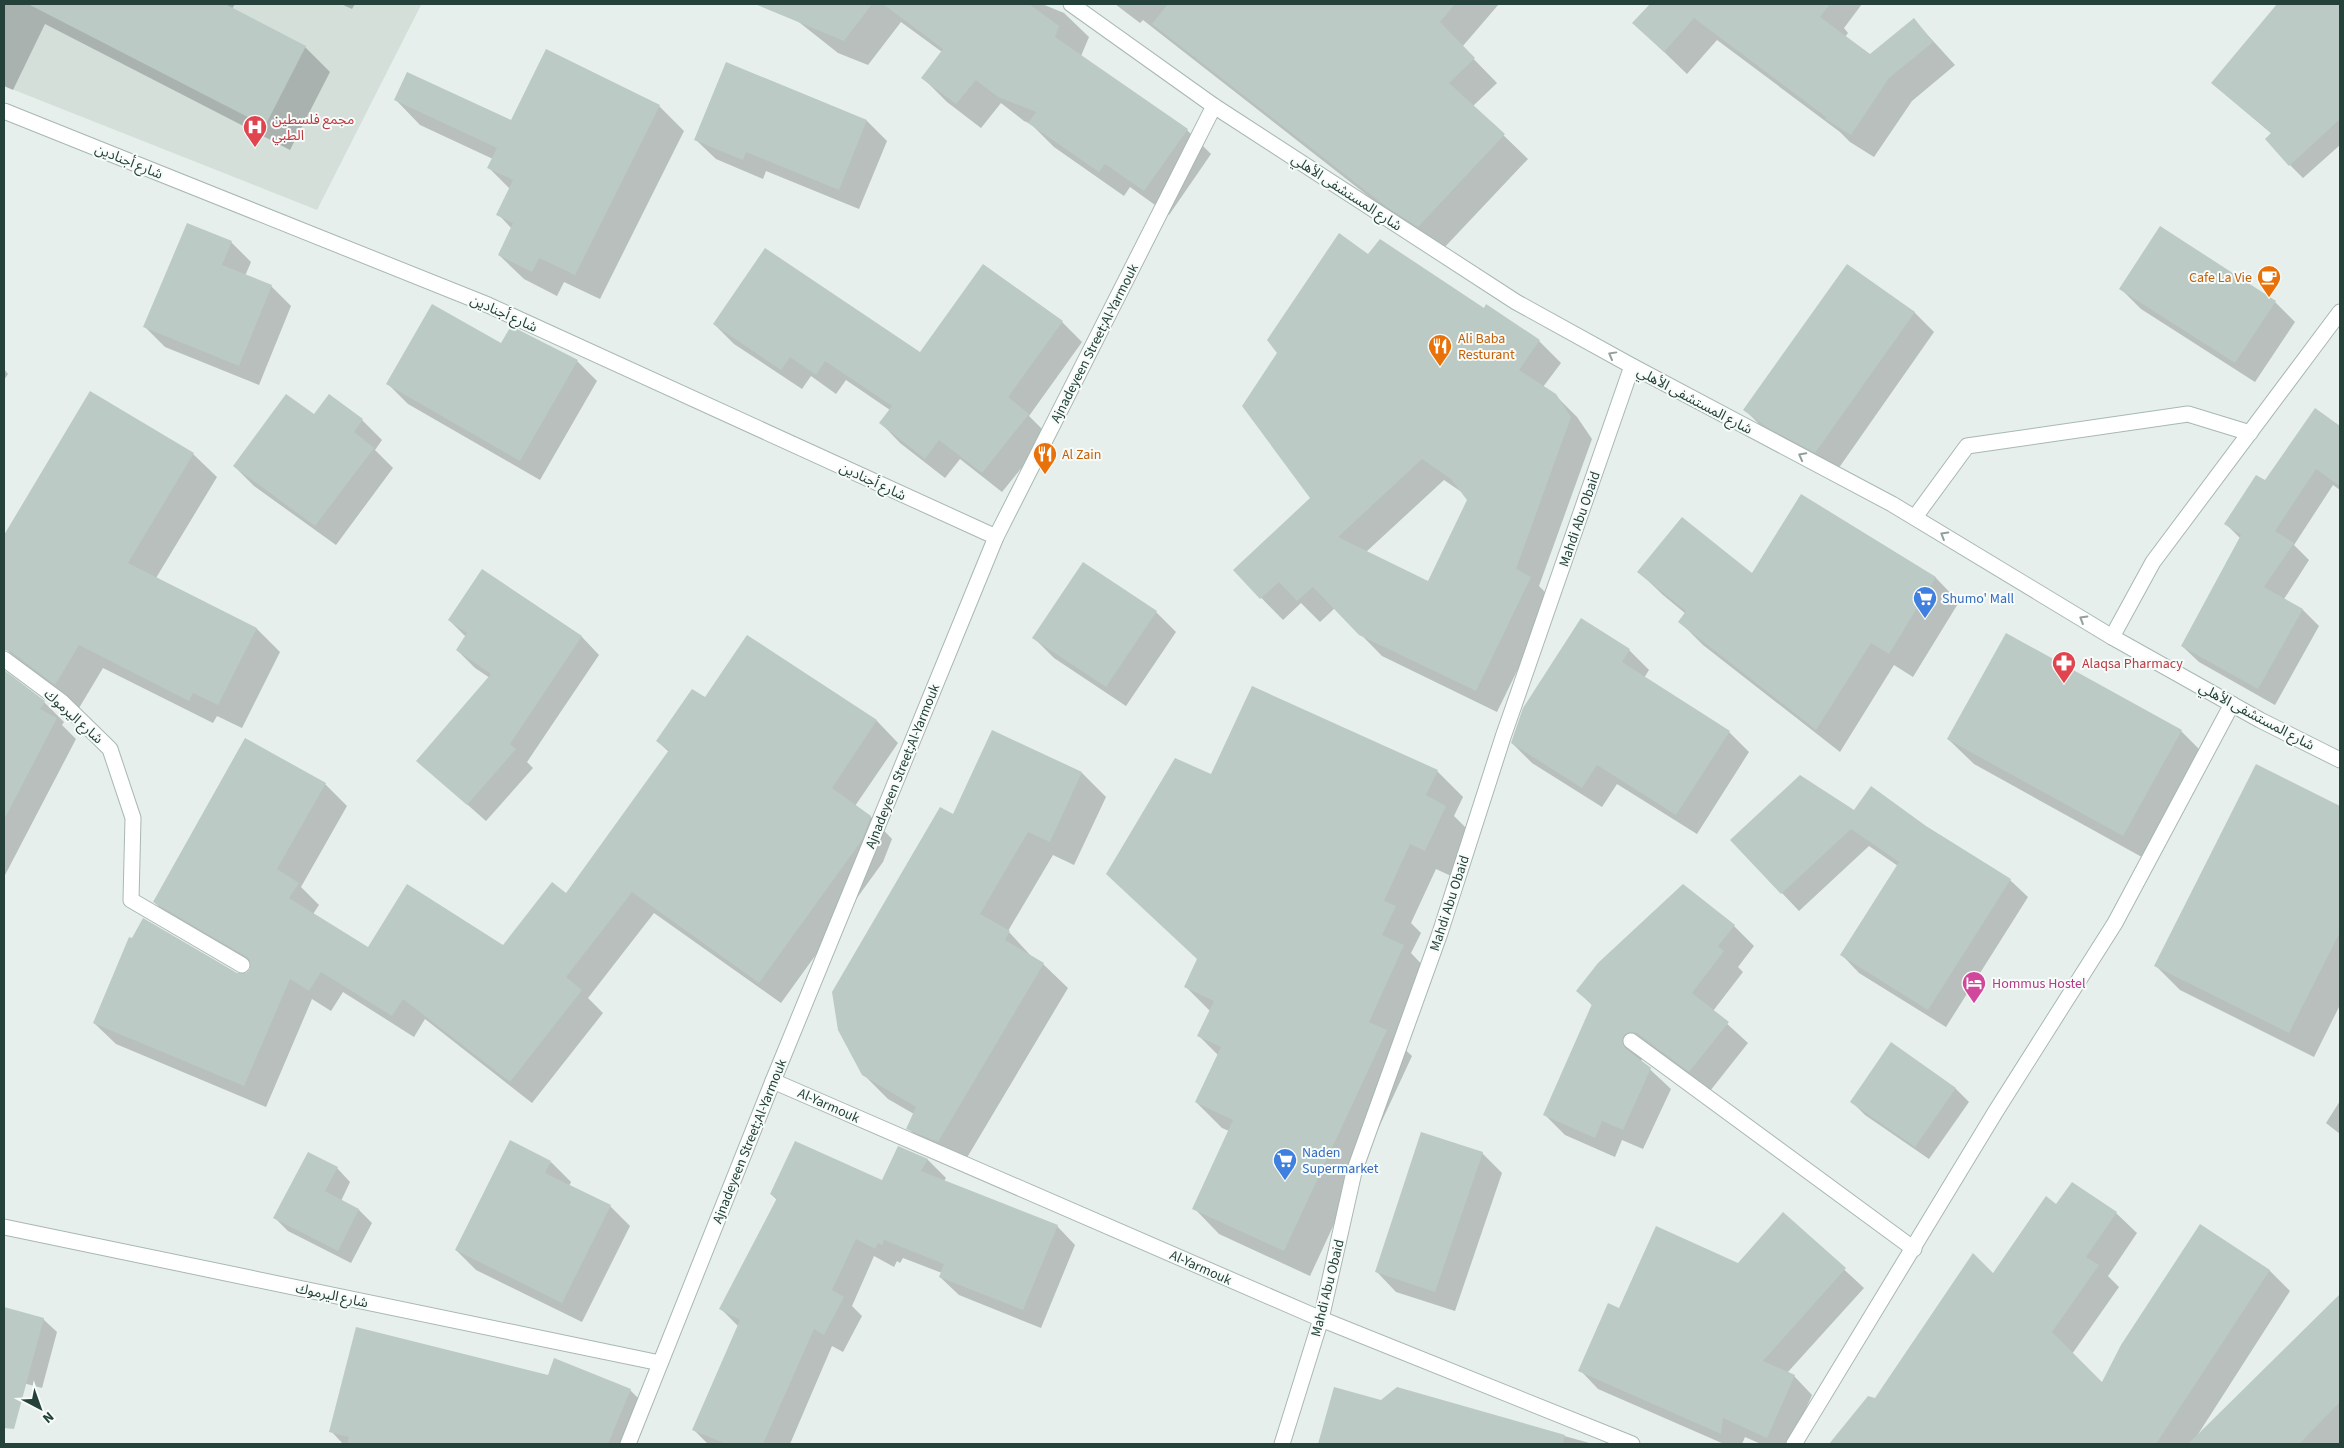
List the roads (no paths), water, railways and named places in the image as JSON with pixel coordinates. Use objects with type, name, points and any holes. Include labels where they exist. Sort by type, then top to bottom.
[{"type":"street","name":"شارع المستشفى الأهلي","points":[[1071,4],[1214,106],[1516,302],[1914,518],[2112,637],[2260,720],[2340,760]]},
{"type":"street","name":"Ajnadeyeen Street;Al-Yarmouk","points":[[628,1444],[773,1081],[996,537],[1214,106]]},
{"type":"street","name":"شارع أجنادين","points":[[4,111],[488,305],[996,537]]},
{"type":"street","points":[[2112,637],[2153,562],[2340,312]]},
{"type":"street","name":"Mahdi Abu Obaid","points":[[1282,1444],[1321,1319],[1354,1172],[1440,932],[1504,737],[1632,366]]},
{"type":"street","points":[[1914,518],[1967,446],[2188,414],[2250,432]]},
{"type":"street","name":"شارع اليرموك","points":[[4,659],[62,702],[110,749],[133,818],[131,900],[242,965]]},
{"type":"street","points":[[1794,1444],[1996,1111],[2115,923],[2232,704]]},
{"type":"street","points":[[1631,1041],[1914,1249]]},
{"type":"street","name":"Al-Yarmouk","points":[[773,1081],[1321,1319],[1632,1444]]},
{"type":"street","name":"شارع اليرموك","points":[[4,1227],[660,1363]]},
{"type":"place","name":"مجمع فلسطين الطبي","points":[[255,148]]},
{"type":"place","name":"Cafe La Vie","points":[[2269,298]]},
{"type":"place","name":"Ali Baba Resturant","points":[[1440,367]]},
{"type":"place","name":"Al Zain","points":[[1045,475]]},
{"type":"place","name":"Shumo' Mall","points":[[1925,619]]},
{"type":"place","name":"Alaqsa Pharmacy","points":[[2064,684]]},
{"type":"place","name":"Hommus Hostel","points":[[1974,1004]]},
{"type":"place","name":"Naden Supermarket","points":[[1285,1181]]}]
